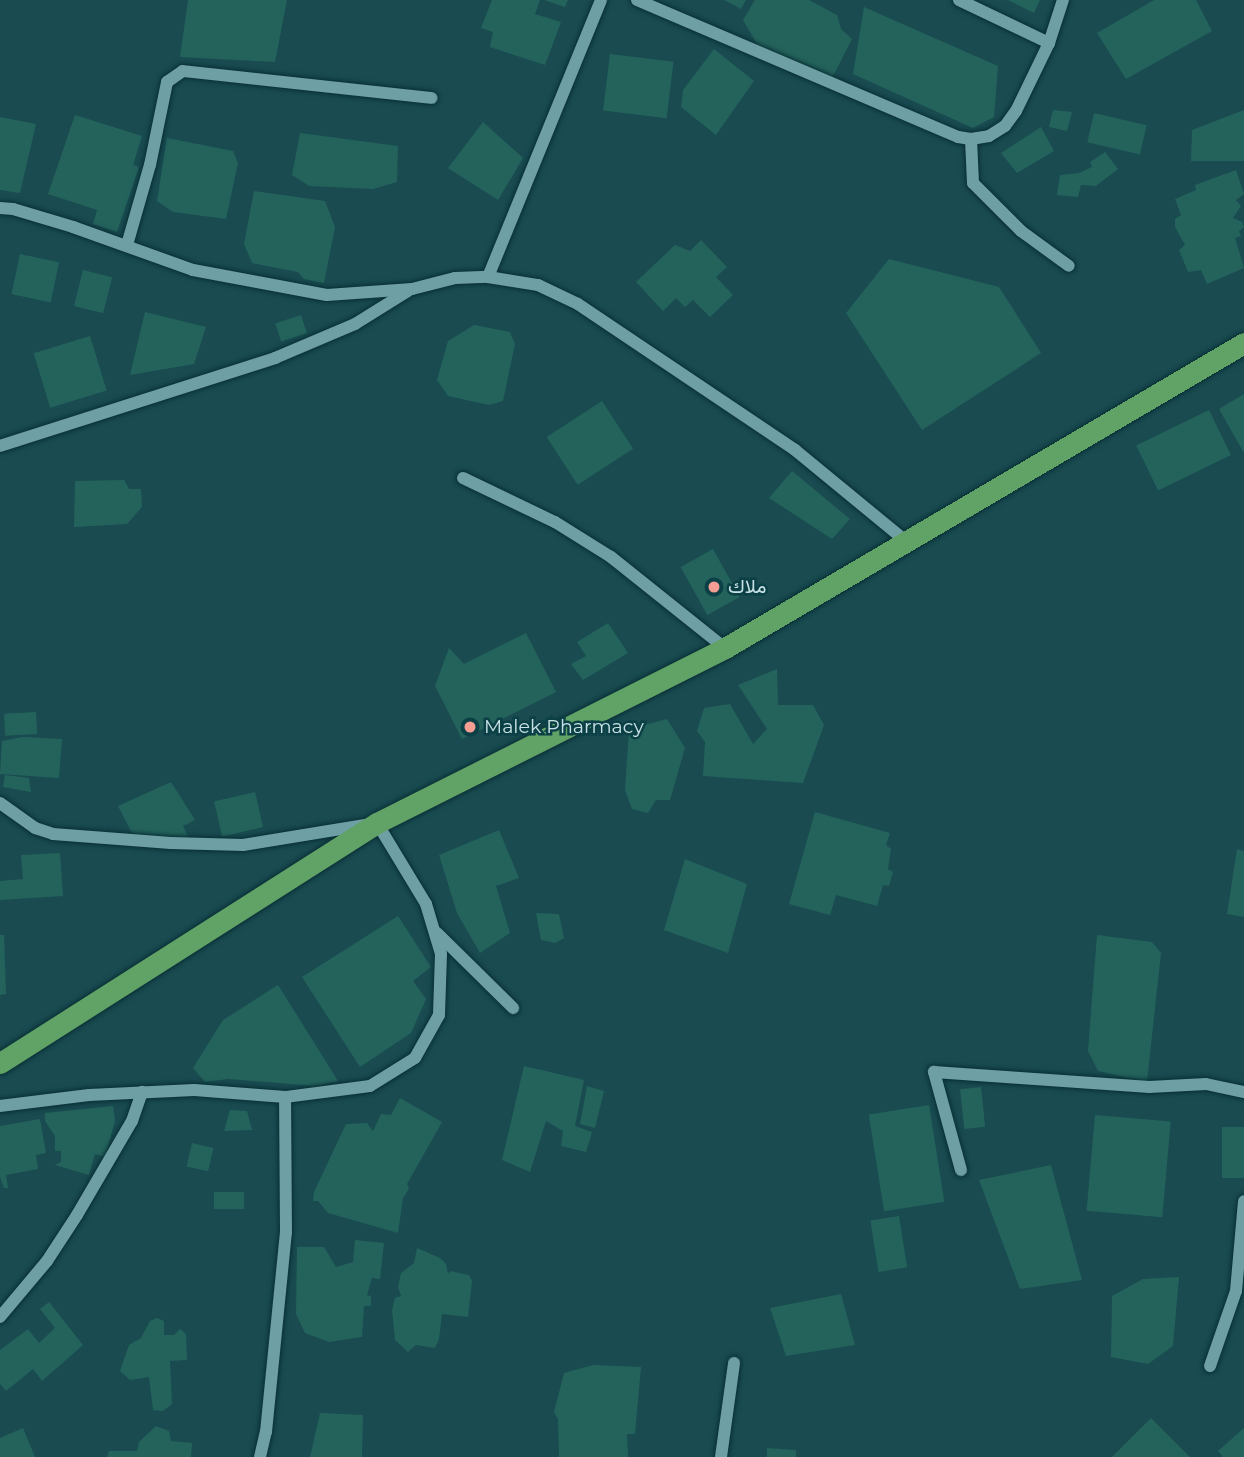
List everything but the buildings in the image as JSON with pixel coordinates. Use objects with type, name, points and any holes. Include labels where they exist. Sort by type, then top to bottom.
[{"type":"highway","points":[[5,1054],[377,823],[725,648],[1244,343]]},
{"type":"street","points":[[488,277],[601,0]]},
{"type":"street","points":[[637,0],[958,137],[971,139],[989,136],[1005,126],[1016,111],[1049,43],[1063,0]]},
{"type":"street","points":[[959,0],[1049,43]]},
{"type":"street","points":[[127,245],[149,165],[167,82],[183,71],[432,98]]},
{"type":"street","points":[[971,139],[973,183],[1021,231],[1069,266]]},
{"type":"street","points":[[0,208],[13,209],[127,245],[193,270],[327,295],[412,289],[455,278],[488,277],[538,285],[578,303],[795,450],[907,542]]},
{"type":"street","points":[[0,446],[275,358],[355,324],[412,289]]},
{"type":"street","points":[[463,478],[555,522],[611,557],[725,648]]},
{"type":"street","points":[[0,803],[35,828],[53,834],[171,843],[243,845],[377,823],[426,904],[441,954],[439,1015],[415,1058],[370,1086],[285,1097],[194,1090],[89,1095],[0,1106]]},
{"type":"street","points":[[436,933],[513,1008]]},
{"type":"street","points":[[961,1170],[934,1072],[1149,1087],[1206,1084],[1244,1092]]},
{"type":"street","points":[[0,1317],[47,1261],[77,1215],[132,1121],[142,1092]]},
{"type":"street","points":[[260,1457],[266,1432],[286,1233],[285,1097]]},
{"type":"street","points":[[1210,1366],[1236,1291],[1244,1201]]},
{"type":"street","points":[[721,1457],[734,1363]]},
{"type":"place","name":"ملاك","points":[[714,587]]},
{"type":"place","name":"Malek Pharmacy","points":[[470,727]]}]
